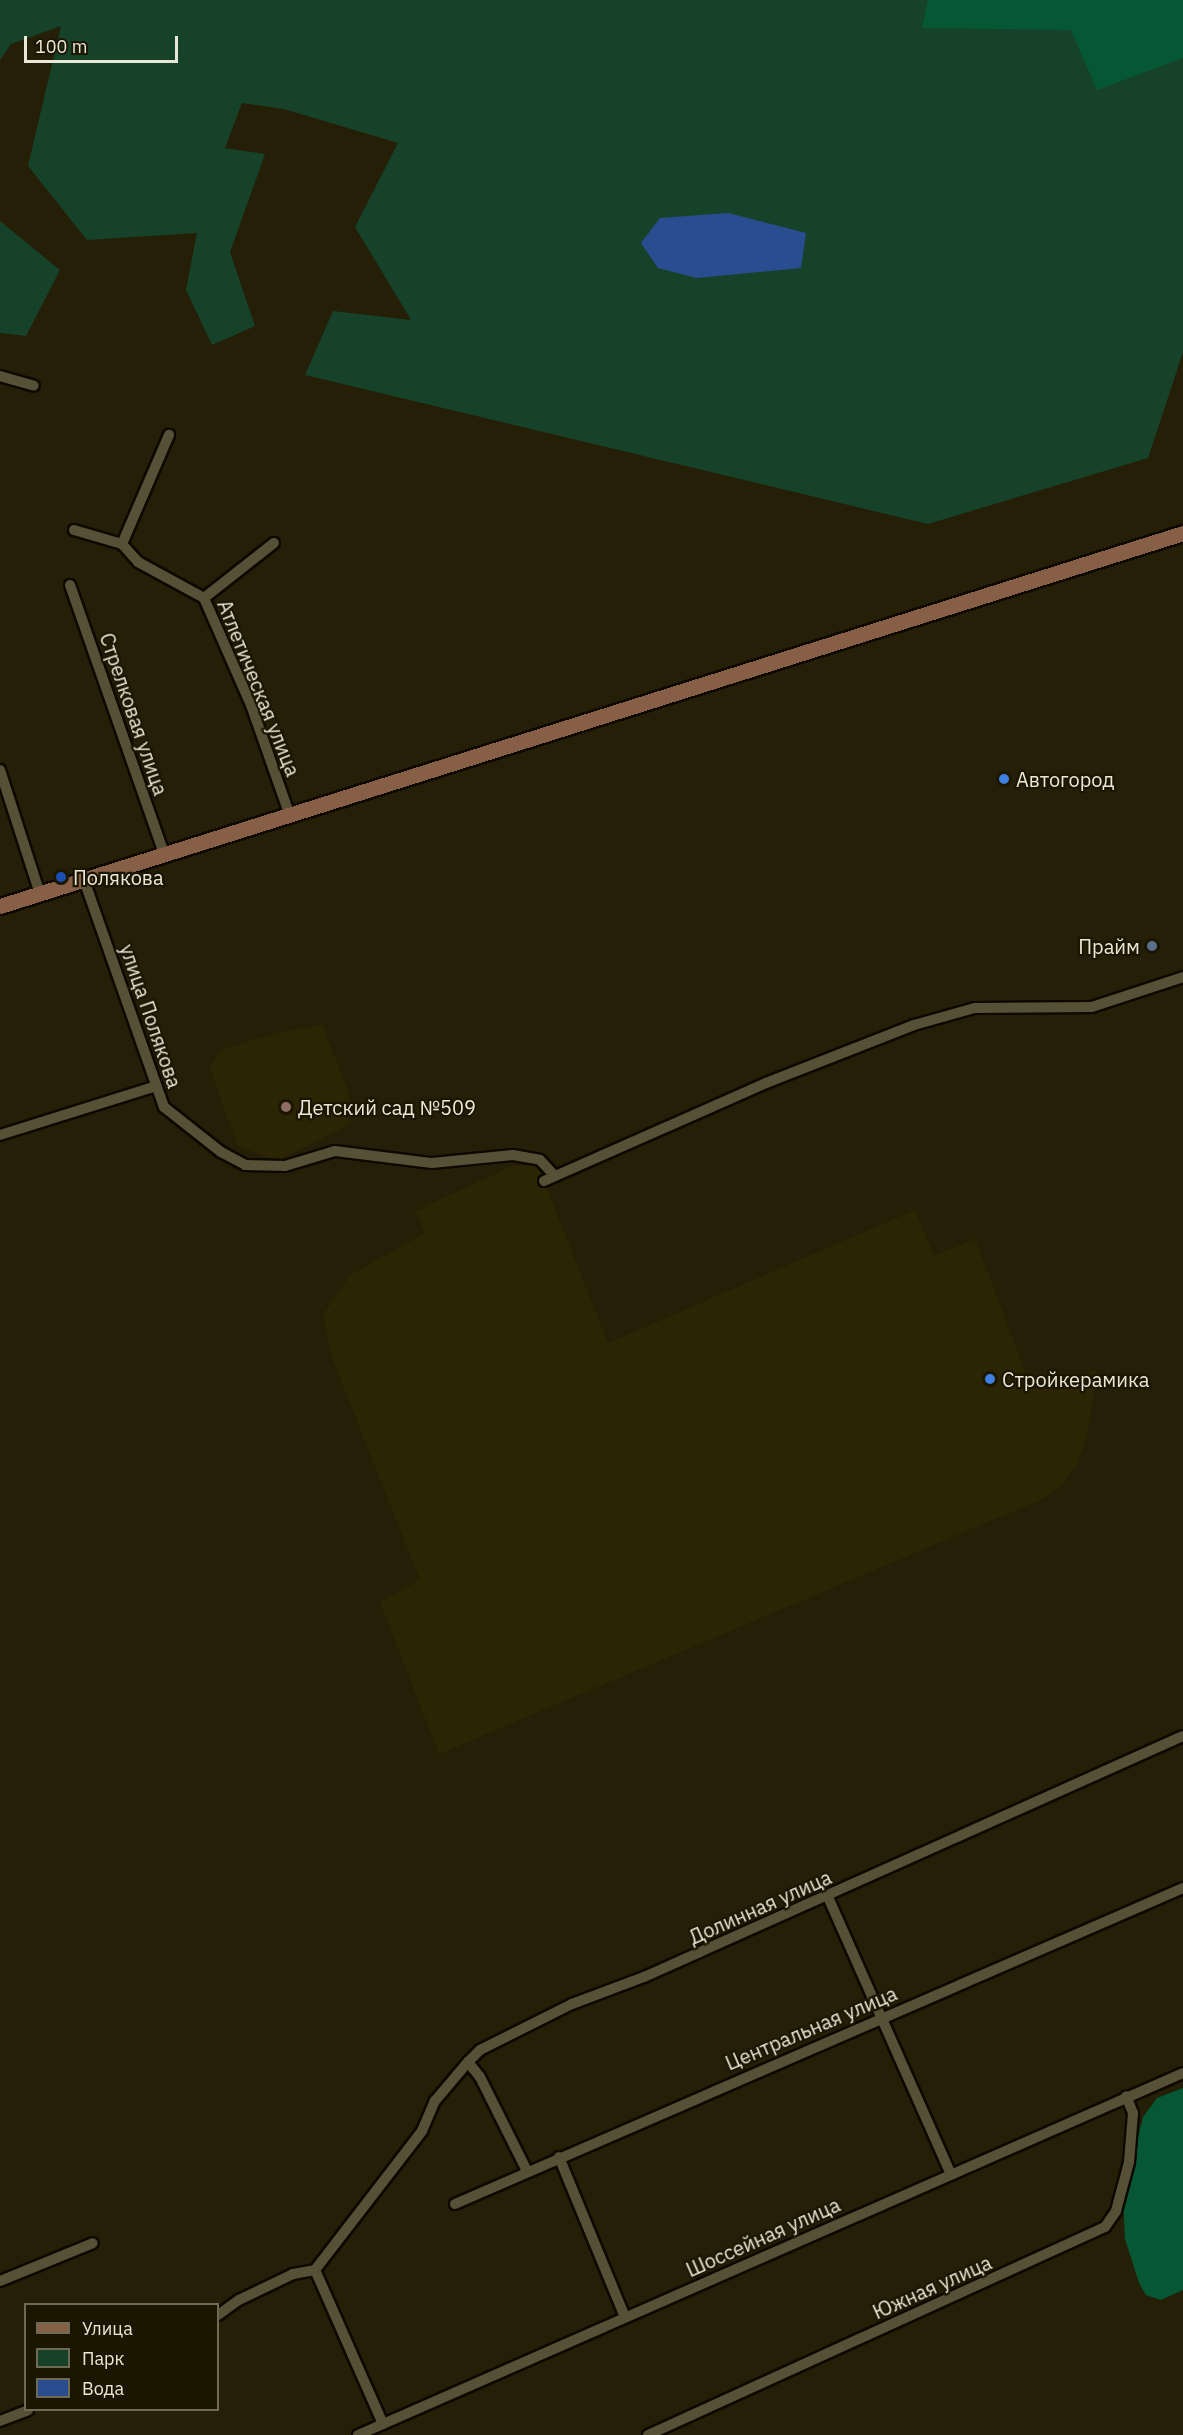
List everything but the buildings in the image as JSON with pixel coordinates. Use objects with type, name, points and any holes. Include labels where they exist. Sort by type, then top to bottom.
[{"type":"street","points":[[0,376],[34,386]]},
{"type":"street","points":[[74,530],[122,544],[169,435]]},
{"type":"street","points":[[0,906],[1183,533]]},
{"type":"street","points":[[204,598],[274,543]]},
{"type":"street","name":"Атлетическая улица","points":[[122,544],[138,562],[204,598],[251,705],[290,816]]},
{"type":"street","name":"Стрелковая улица","points":[[70,585],[164,854]]},
{"type":"street","points":[[0,770],[40,894]]},
{"type":"street","name":"улица Полякова","points":[[84,880],[164,1107],[221,1152],[245,1164],[285,1166],[335,1151],[432,1163],[513,1155],[540,1160],[555,1176]]},
{"type":"street","points":[[544,1181],[766,1083],[914,1025],[975,1008],[1092,1007],[1183,977]]},
{"type":"street","points":[[0,1135],[156,1086]]},
{"type":"street","name":"Долинная улица","points":[[315,2270],[422,2131],[435,2101],[480,2050],[534,2021],[828,1897],[1183,1736]]},
{"type":"street","name":"Центральная улица","points":[[455,2204],[1183,1887]]},
{"type":"street","points":[[828,1897],[883,2016],[951,2174]]},
{"type":"street","points":[[468,2062],[480,2077],[527,2171]]},
{"type":"street","name":"Шоссейная улица","points":[[358,2435],[1126,2096],[1183,2073]]},
{"type":"street","name":"Южная улица","points":[[648,2435],[1104,2227],[1116,2211],[1129,2162],[1133,2113],[1126,2096]]},
{"type":"street","points":[[559,2157],[625,2317]]},
{"type":"street","points":[[0,2281],[93,2243]]},
{"type":"street","points":[[219,2314],[239,2300],[293,2274],[315,2270],[383,2424]]},
{"type":"street","points":[[0,2421],[24,2411]]},
{"type":"shaded area","name":"Детский сад №509","points":[[322,1025],[348,1091],[350,1124],[276,1161],[237,1145],[210,1068],[219,1051],[278,1032]]},
{"type":"shaded area","points":[[515,1165],[538,1166],[608,1343],[915,1210],[934,1256],[975,1239],[1032,1389],[1097,1370],[1086,1440],[1076,1466],[1063,1484],[1045,1498],[439,1754],[380,1602],[420,1580],[332,1358],[323,1315],[350,1275],[425,1233],[415,1211]]},
{"type":"green space","points":[[0,0],[1183,0],[1183,352],[1148,458],[928,524],[305,375],[333,311],[411,320],[355,227],[398,143],[284,109],[242,103],[225,148],[265,154],[230,252],[255,326],[212,345],[186,290],[197,233],[87,240],[28,166],[61,26],[11,44],[0,60]]},
{"type":"green space","points":[[928,0],[1183,0],[1183,58],[1097,90],[1071,30],[922,28]]},
{"type":"green space","points":[[0,221],[60,270],[26,336],[0,333]]},
{"type":"green space","points":[[1183,2088],[1183,2290],[1161,2300],[1146,2295],[1139,2283],[1125,2239],[1123,2199],[1143,2117],[1157,2098]]},
{"type":"water","points":[[728,213],[806,233],[801,268],[697,278],[658,268],[641,243],[660,218]]},
{"type":"place","name":"Автогород","points":[[1004,779]]},
{"type":"place","name":"Полякова","points":[[61,877]]},
{"type":"place","name":"Прайм","points":[[1152,946]]},
{"type":"place","name":"Детский сад №509","points":[[286,1107]]},
{"type":"place","name":"Стройкерамика","points":[[990,1379]]}]
